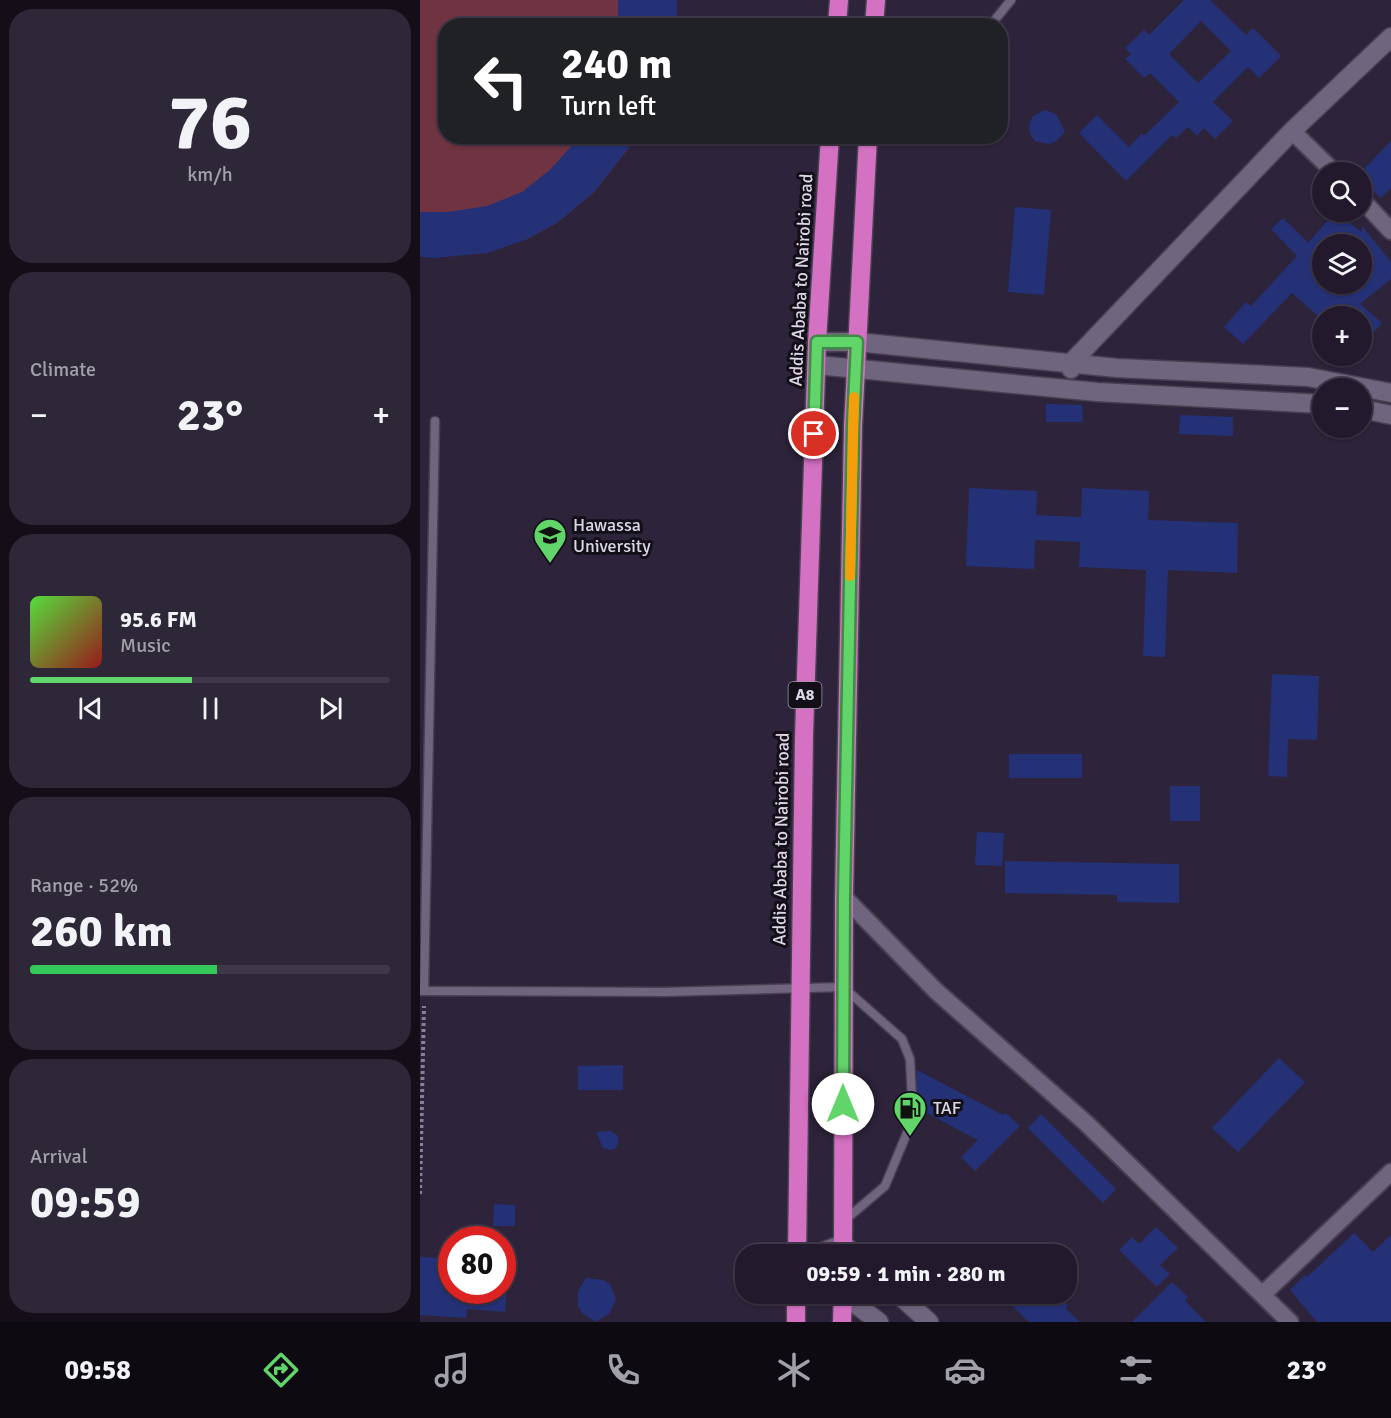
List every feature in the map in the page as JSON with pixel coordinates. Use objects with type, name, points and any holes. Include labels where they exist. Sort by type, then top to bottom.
[{"type":"highway","points":[[838,18],[839,0]]},
{"type":"highway","points":[[875,18],[876,0]]},
{"type":"highway","name":"Addis Ababa to Nairobi road","points":[[797,1244],[804,736],[816,365],[829,144]]},
{"type":"highway","name":"A8","points":[[846,1244],[844,1222],[844,897],[855,369],[868,144]]},
{"type":"highway","points":[[796,1304],[796,1322]]},
{"type":"highway","points":[[842,1304],[842,1322]]},
{"type":"street","points":[[1070,389],[1071,363],[1292,131],[1391,37]]},
{"type":"street","points":[[1292,131],[1324,162]]},
{"type":"street","points":[[1372,211],[1391,231]]},
{"type":"street","points":[[817,342],[857,342],[1117,368],[1308,377],[1350,383],[1391,393]]},
{"type":"street","points":[[816,365],[1070,389],[1312,403]]},
{"type":"street","points":[[1372,411],[1391,415]]},
{"type":"street","points":[[844,897],[936,991],[1086,1123],[1290,1322]]},
{"type":"street","points":[[1263,1294],[1390,1176]]},
{"type":"street","points":[[855,1304],[879,1322]]},
{"type":"street","points":[[909,1304],[929,1322]]},
{"type":"lane","points":[[996,18],[1011,0]]},
{"type":"lane","points":[[435,421],[422,991],[664,992],[843,987],[902,1039],[910,1059],[912,1098],[909,1128],[885,1186],[844,1222]]},
{"type":"path","points":[[420,1194],[422,991]]},
{"type":"shaded area","points":[[420,0],[677,0],[677,18],[438,18],[438,144],[630,144],[594,192],[557,223],[525,240],[420,257]]},
{"type":"building","points":[[618,0],[677,0],[677,18],[618,18]]},
{"type":"building","points":[[1184,0],[1210,0],[1246,35],[1253,28],[1281,56],[1259,78],[1248,67],[1213,102],[1233,121],[1215,139],[1204,128],[1197,136],[1188,127],[1176,138],[1172,135],[1126,181],[1079,133],[1097,115],[1129,147],[1142,133],[1144,136],[1179,102],[1150,73],[1144,78],[1125,59],[1131,54],[1125,48],[1144,30],[1149,35]],"holes":[[[1201,21],[1231,51],[1198,83],[1169,54]]]},
{"type":"building","points":[[1045,110],[1056,114],[1065,132],[1055,142],[1048,144],[1035,141],[1029,129],[1033,116]]},
{"type":"building","points":[[1391,141],[1391,188],[1381,198],[1372,189],[1371,162]]},
{"type":"building","points":[[573,144],[630,144],[594,192],[557,223],[525,240],[487,253],[434,258],[420,257],[420,212],[448,212],[487,206],[522,192],[551,169]]},
{"type":"building","points":[[1015,207],[1051,210],[1044,295],[1008,292]]},
{"type":"building","points":[[1283,218],[1308,243],[1312,238],[1312,294],[1372,294],[1372,238],[1391,262],[1391,279],[1360,304],[1362,306],[1312,306],[1312,311],[1292,293],[1243,344],[1224,327],[1246,302],[1251,306],[1297,256],[1271,229]]},
{"type":"building","points":[[1326,222],[1348,222],[1362,232],[1362,226],[1368,234],[1316,234]]},
{"type":"building","points":[[1372,314],[1382,323],[1372,334]]},
{"type":"building","points":[[1046,404],[1082,405],[1083,422],[1046,422]]},
{"type":"building","points":[[1180,415],[1233,417],[1233,436],[1179,434]]},
{"type":"building","points":[[969,488],[1037,491],[1036,515],[1081,517],[1082,488],[1149,491],[1148,520],[1238,523],[1237,573],[1168,570],[1165,657],[1143,656],[1146,570],[1079,567],[1080,542],[1035,540],[1034,569],[966,566]]},
{"type":"building","points":[[1272,674],[1319,676],[1317,740],[1288,739],[1287,777],[1268,776]]},
{"type":"building","points":[[1009,754],[1082,754],[1082,778],[1009,778]]},
{"type":"building","points":[[1170,786],[1200,786],[1200,821],[1170,821]]},
{"type":"building","points":[[977,832],[1004,833],[1002,866],[975,865]]},
{"type":"building","points":[[1005,861],[1179,864],[1179,903],[1117,902],[1117,895],[1005,893]]},
{"type":"building","points":[[1279,1058],[1305,1082],[1238,1152],[1212,1128]]},
{"type":"building","points":[[623,1065],[623,1090],[578,1090],[578,1066]]},
{"type":"building","points":[[917,1070],[1003,1115],[1006,1113],[1020,1126],[975,1171],[961,1157],[978,1140],[917,1108]]},
{"type":"building","points":[[1041,1114],[1116,1189],[1103,1203],[1028,1128]]},
{"type":"building","points":[[611,1131],[618,1136],[618,1144],[611,1150],[603,1148],[596,1132]]},
{"type":"building","points":[[494,1204],[515,1205],[515,1226],[493,1226]]},
{"type":"building","points":[[1156,1227],[1178,1248],[1160,1265],[1170,1274],[1157,1287],[1119,1250],[1132,1237],[1139,1244]]},
{"type":"building","points":[[1354,1233],[1373,1252],[1391,1235],[1391,1322],[1317,1322],[1290,1290]]},
{"type":"building","points":[[420,1257],[438,1258],[438,1304],[506,1304],[505,1312],[467,1309],[466,1318],[420,1315]]},
{"type":"building","points":[[586,1278],[603,1280],[610,1284],[616,1299],[610,1313],[596,1322],[582,1313],[578,1306],[578,1291]]},
{"type":"building","points":[[1172,1282],[1188,1297],[1185,1301],[1206,1322],[1132,1322]]},
{"type":"building","points":[[1016,1304],[1066,1304],[1068,1306],[1065,1308],[1080,1322],[1029,1322],[1013,1307]]},
{"type":"slow traffic","points":[[850,576],[854,397]]},
{"type":"place","name":"Hawassa University","points":[[550,564]]},
{"type":"place","name":"TAF","points":[[910,1137]]},
{"type":"route","points":[[814,434],[817,342],[857,342],[848,661],[843,1104]]}]
